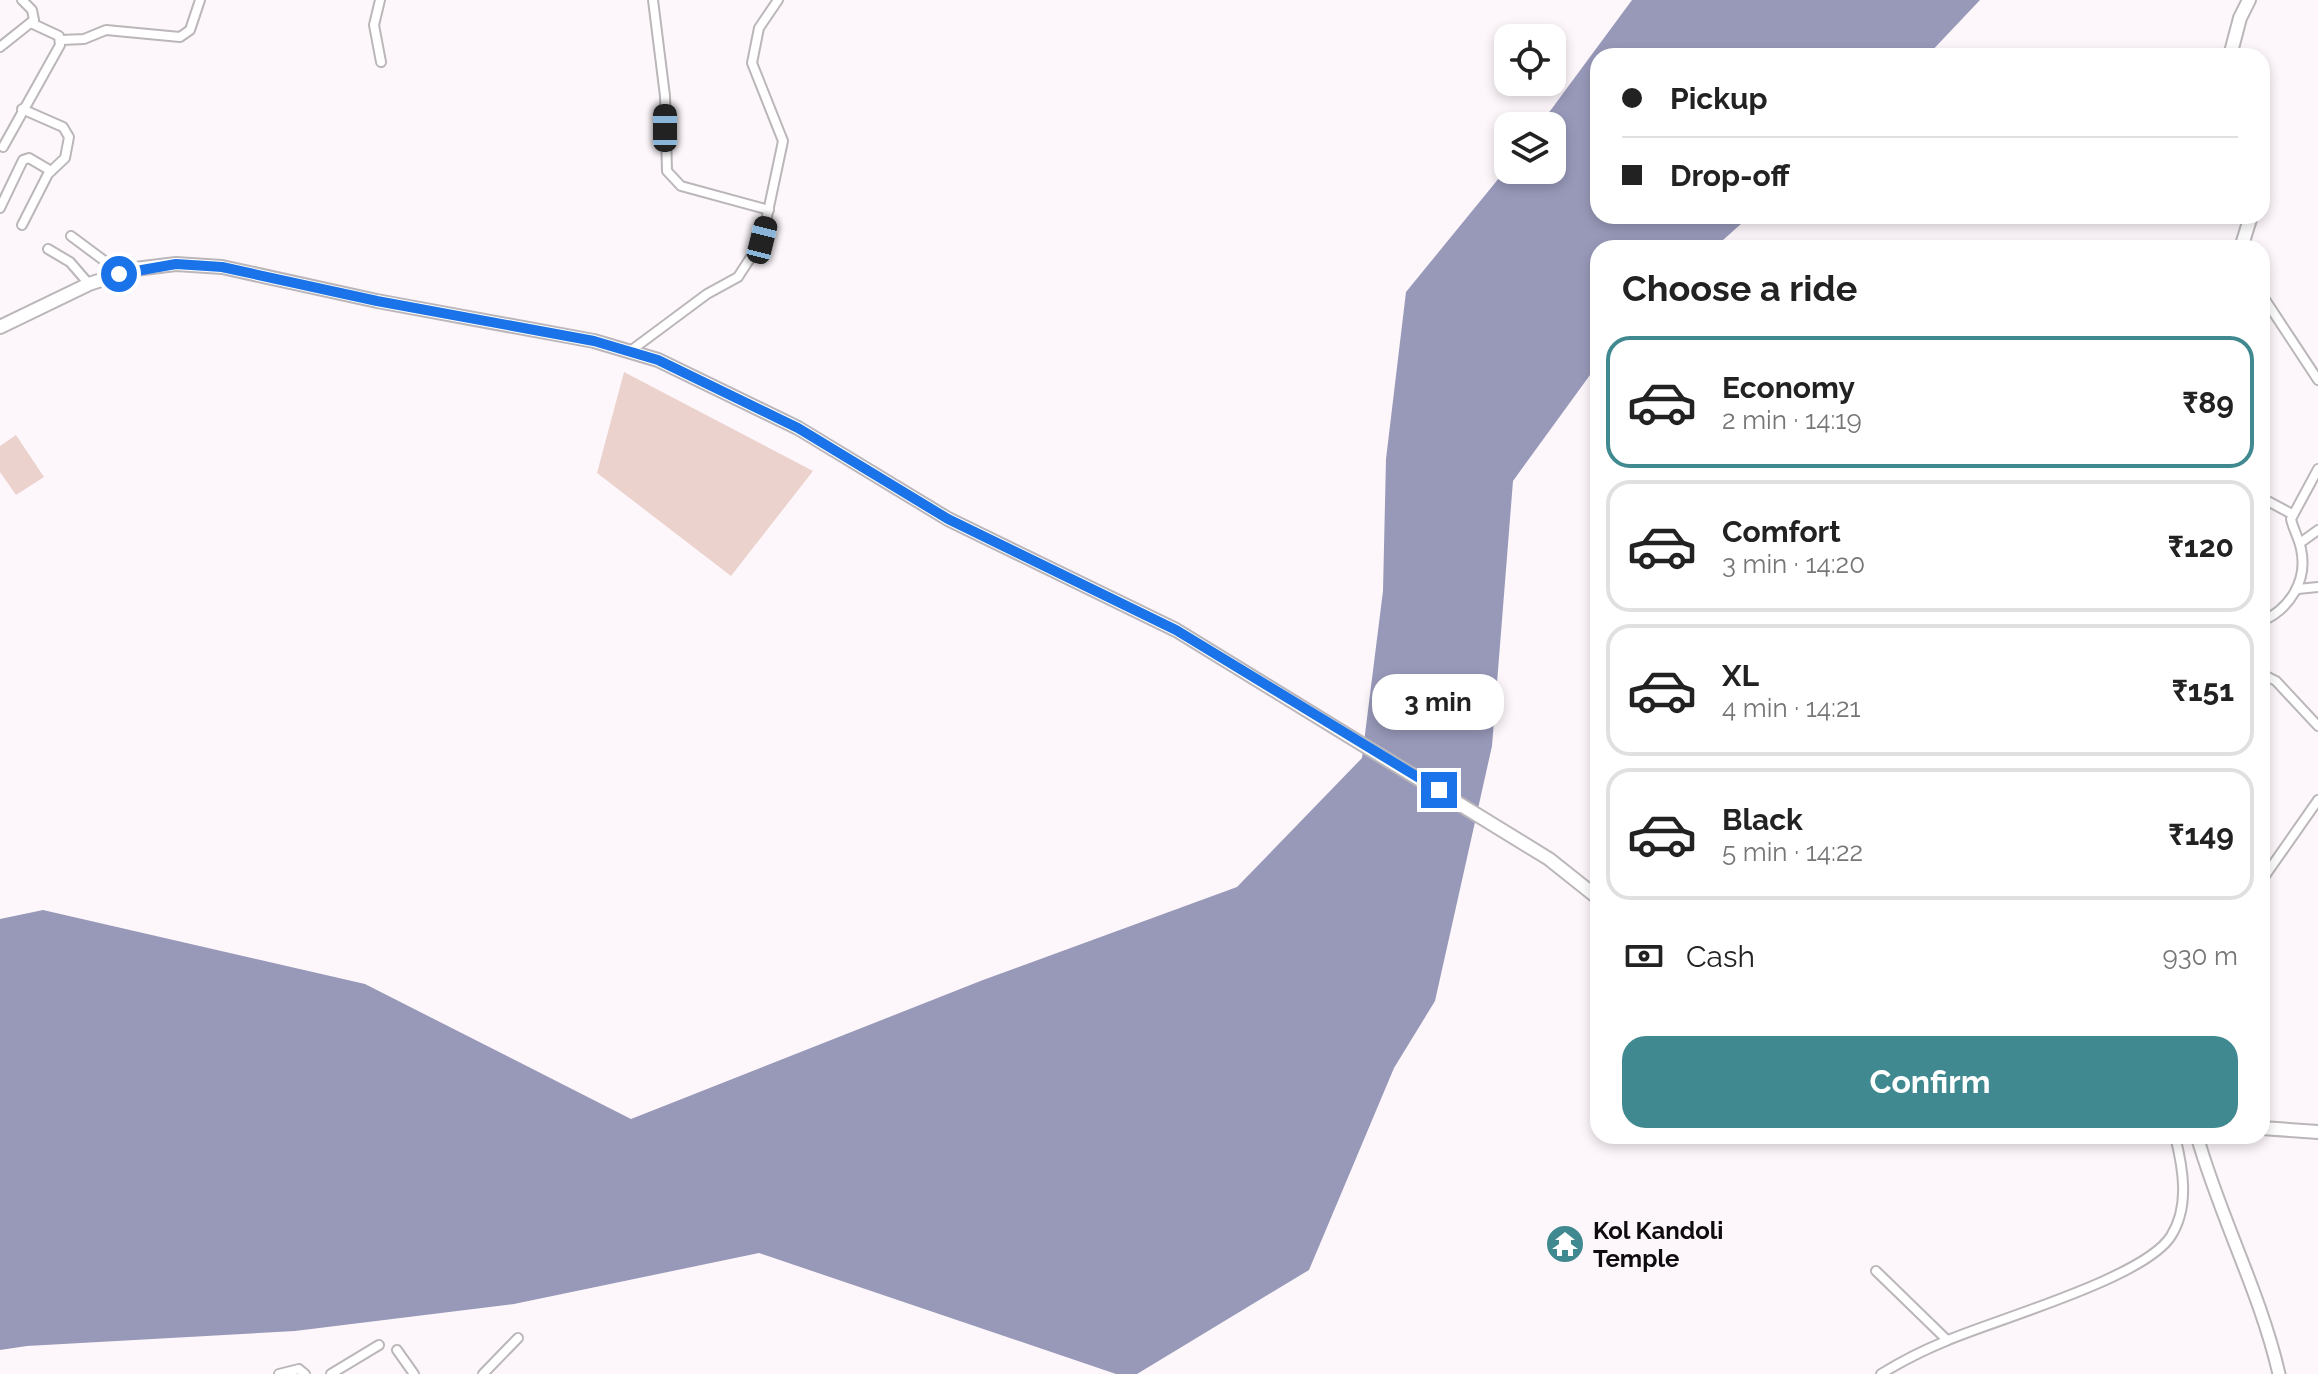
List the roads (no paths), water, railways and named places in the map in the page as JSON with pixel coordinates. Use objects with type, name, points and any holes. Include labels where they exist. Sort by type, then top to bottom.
[{"type":"main road","points":[[2232,48],[2240,18],[2249,0]]},
{"type":"main road","points":[[0,327],[89,284],[135,269],[176,264],[222,267],[377,301],[587,340],[629,352],[682,371],[798,428],[948,519],[1176,630],[1549,859],[1590,892]]},
{"type":"main road","points":[[2270,1129],[2318,1132]]},
{"type":"street","points":[[0,47],[31,23],[35,16],[22,0]]},
{"type":"street","points":[[31,23],[61,40],[84,39],[106,30],[180,37],[190,30],[200,0]]},
{"type":"street","points":[[380,0],[374,25],[381,62]]},
{"type":"street","points":[[653,0],[665,96],[667,171],[681,186],[769,210]]},
{"type":"street","points":[[629,352],[707,294],[738,277],[762,240],[783,141],[752,63],[759,28],[778,0]]},
{"type":"street","points":[[3,147],[61,40]]},
{"type":"street","points":[[22,109],[67,131],[65,158],[51,171],[22,225]]},
{"type":"street","points":[[0,208],[23,160],[29,158],[51,171]]},
{"type":"street","points":[[71,236],[106,262],[113,276]]},
{"type":"street","points":[[48,249],[70,262],[89,284]]},
{"type":"street","points":[[2270,307],[2318,380]]},
{"type":"street","points":[[2270,616],[2298,589],[2302,567],[2300,543],[2291,523],[2292,514],[2318,469]]},
{"type":"street","points":[[2270,502],[2292,514]]},
{"type":"street","points":[[2300,543],[2318,530]]},
{"type":"street","points":[[2298,589],[2318,587]]},
{"type":"street","points":[[2270,678],[2318,726]]},
{"type":"street","points":[[2270,869],[2318,800]]},
{"type":"street","points":[[1881,1374],[1947,1340],[2033,1310],[2142,1261],[2171,1236],[2183,1201],[2183,1166],[2177,1144]]},
{"type":"street","points":[[2199,1144],[2213,1191],[2269,1330],[2279,1374]]},
{"type":"street","points":[[1876,1271],[1947,1340]]},
{"type":"street","points":[[483,1374],[518,1338]]},
{"type":"street","points":[[331,1374],[379,1345]]},
{"type":"street","points":[[397,1350],[414,1374]]},
{"type":"street","points":[[279,1374],[299,1369],[305,1374]]},
{"type":"water","points":[[1632,0],[1980,0],[1935,48],[1597,48]]},
{"type":"water","points":[[1590,57],[1590,224],[1741,224],[1723,240],[1590,240],[1590,375],[1513,481],[1492,746],[1435,1001],[1394,1068],[1309,1270],[1137,1374],[1116,1374],[759,1253],[514,1304],[295,1331],[0,1350],[0,919],[43,910],[365,984],[631,1119],[983,980],[1237,887],[1362,758],[1383,591],[1386,459],[1406,292],[1494,184],[1566,184],[1566,112],[1549,112],[1561,96],[1566,96],[1566,89]]},
{"type":"place","name":"Kol Kandoli Temple","points":[[1565,1244]]}]
